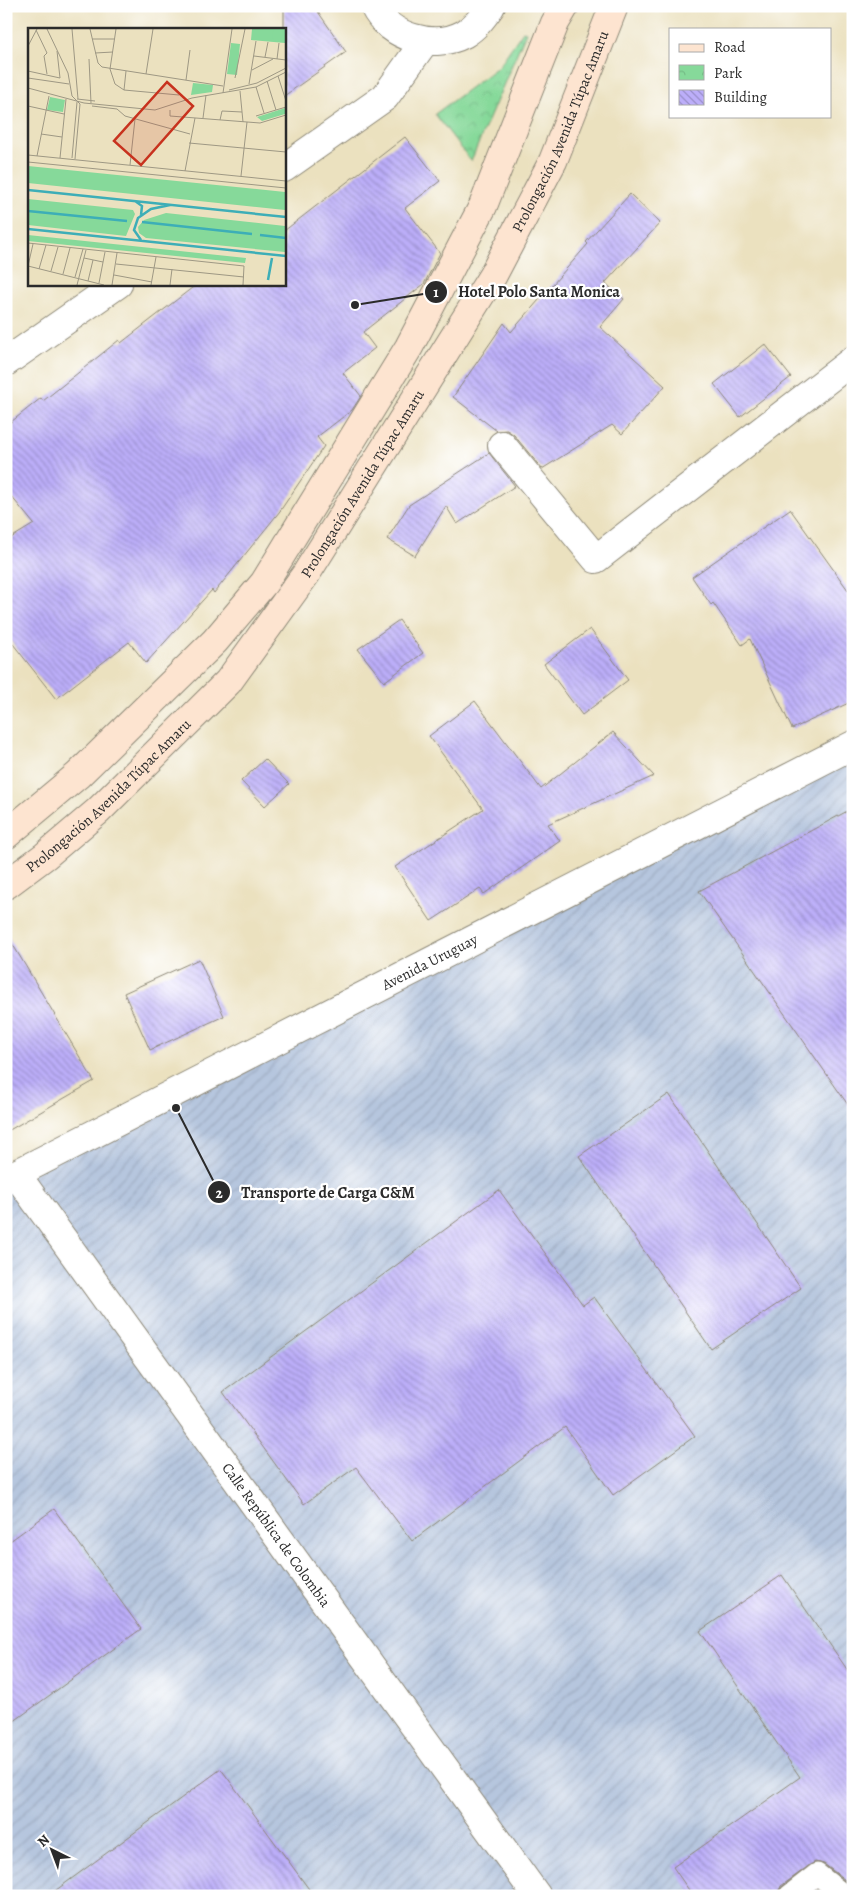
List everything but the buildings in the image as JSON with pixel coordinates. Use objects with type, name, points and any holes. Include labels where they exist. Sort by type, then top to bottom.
[{"type":"main road","name":"Prolongación Avenida Túpac Amaru","points":[[6,835],[78,775],[215,641],[264,583],[409,347],[478,215],[555,23],[565,6]]},
{"type":"main road","name":"Prolongación Avenida Túpac Amaru","points":[[6,885],[45,856],[98,811],[228,682],[306,574],[497,266],[553,161],[614,6]]},
{"type":"street","points":[[374,6],[389,26],[406,36],[425,41],[445,40],[464,34],[480,21],[491,6]]},
{"type":"street","points":[[285,167],[385,97],[425,41]]},
{"type":"street","points":[[6,362],[117,285]]},
{"type":"street","points":[[502,445],[596,559],[853,360]]},
{"type":"street","name":"Avenida Uruguay","points":[[11,1176],[853,745]]},
{"type":"street","name":"Calle República de Colombia","points":[[11,1176],[537,1896]]},
{"type":"lane","points":[[789,1896],[817,1874],[845,1896]]},
{"type":"shaded area","points":[[853,752],[853,1896],[6,1896],[6,1173]]},
{"type":"green space","points":[[523,31],[526,32],[471,161],[435,114],[499,66]]},
{"type":"place","name":"Hotel Polo Santa Monica","points":[[355,305]]},
{"type":"place","name":"Transporte de Carga C&M","points":[[176,1108]]}]
